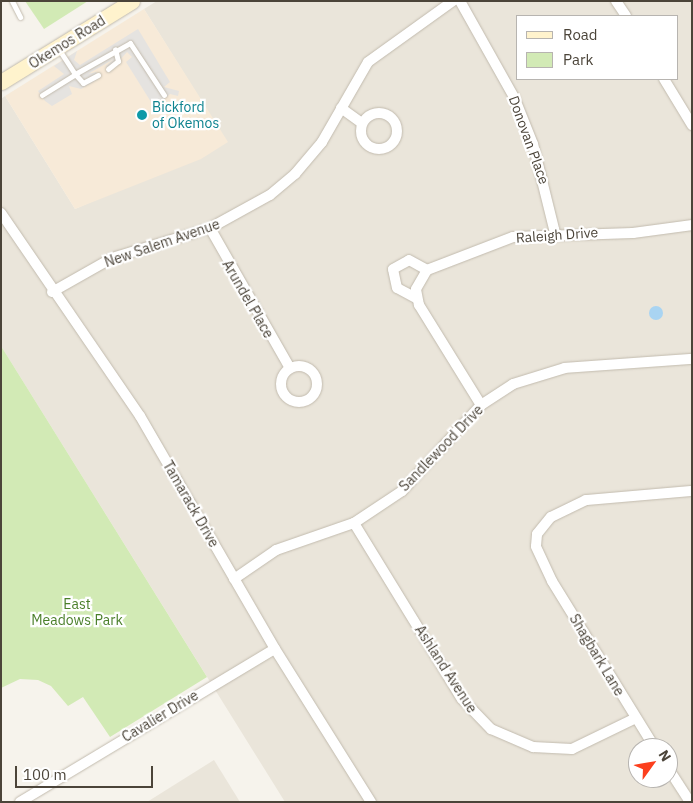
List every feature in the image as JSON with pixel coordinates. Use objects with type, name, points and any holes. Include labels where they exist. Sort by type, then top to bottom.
[{"type":"main road","name":"Okemos Road","points":[[1,82],[132,1]]},
{"type":"street","name":"New Salem Avenue","points":[[52,292],[112,258],[210,228],[256,204],[295,174],[322,142],[368,62],[453,1]]},
{"type":"street","name":"Donovan Place","points":[[460,1],[515,99],[533,144],[555,232]]},
{"type":"street","points":[[621,8],[630,1]]},
{"type":"street","points":[[665,80],[692,125]]},
{"type":"street","points":[[341,108],[362,123]]},
{"type":"street","name":"Tamarack Drive","points":[[1,213],[52,292],[140,416],[275,649],[371,802]]},
{"type":"street","name":"Raleigh Drive","points":[[416,298],[419,281],[428,270],[513,237],[555,232],[633,232],[692,225]]},
{"type":"street","name":"Arundel Place","points":[[210,228],[290,368]]},
{"type":"street","points":[[428,270],[409,260],[394,267],[394,284],[416,298],[481,405]]},
{"type":"street","name":"Sandlewood Drive","points":[[234,579],[276,550],[354,523],[413,482],[481,405],[513,384],[548,371],[692,359]]},
{"type":"street","name":"Shagbark Lane","points":[[649,738],[542,561],[536,546],[537,534],[551,517],[570,506],[606,497],[692,491]]},
{"type":"street","name":"Ashland Avenue","points":[[354,523],[462,699],[491,729],[533,747],[572,749],[636,718]]},
{"type":"street","name":"Cavalier Drive","points":[[20,802],[275,649]]},
{"type":"street","points":[[678,783],[690,802]]},
{"type":"lane","points":[[12,1],[20,16]]},
{"type":"lane","points":[[42,95],[115,49],[132,44],[164,95]]},
{"type":"lane","points":[[58,48],[83,83],[98,75]]},
{"type":"lane","points":[[108,69],[118,61],[115,49]]},
{"type":"shaded area","points":[[157,1],[692,1],[692,802],[285,802],[1,346],[1,99],[5,96],[75,209],[227,142],[144,9]]},
{"type":"shaded area","points":[[144,9],[228,142],[201,159],[75,209],[5,96]]},
{"type":"shaded area","points":[[138,29],[170,82],[164,87],[179,91],[178,96],[170,94],[160,103],[157,99],[151,102],[126,62],[132,57],[127,52],[109,72],[106,66],[114,59],[88,74],[96,72],[100,78],[81,89],[69,86],[72,94],[52,106],[45,101],[38,91],[64,74],[54,66],[77,51],[74,60],[80,65]]},
{"type":"shaded area","points":[[214,760],[240,802],[147,802]]},
{"type":"green space","points":[[25,1],[88,1],[44,29]]},
{"type":"green space","name":"East Meadows Park","points":[[1,346],[207,677],[110,737],[83,697],[68,706],[51,686],[38,680],[20,679],[1,688]]},
{"type":"water","points":[[653,306],[659,306],[663,313],[659,320],[653,320],[649,316],[649,310]]},
{"type":"place","name":"Bickford of Okemos","points":[[142,115]]}]
